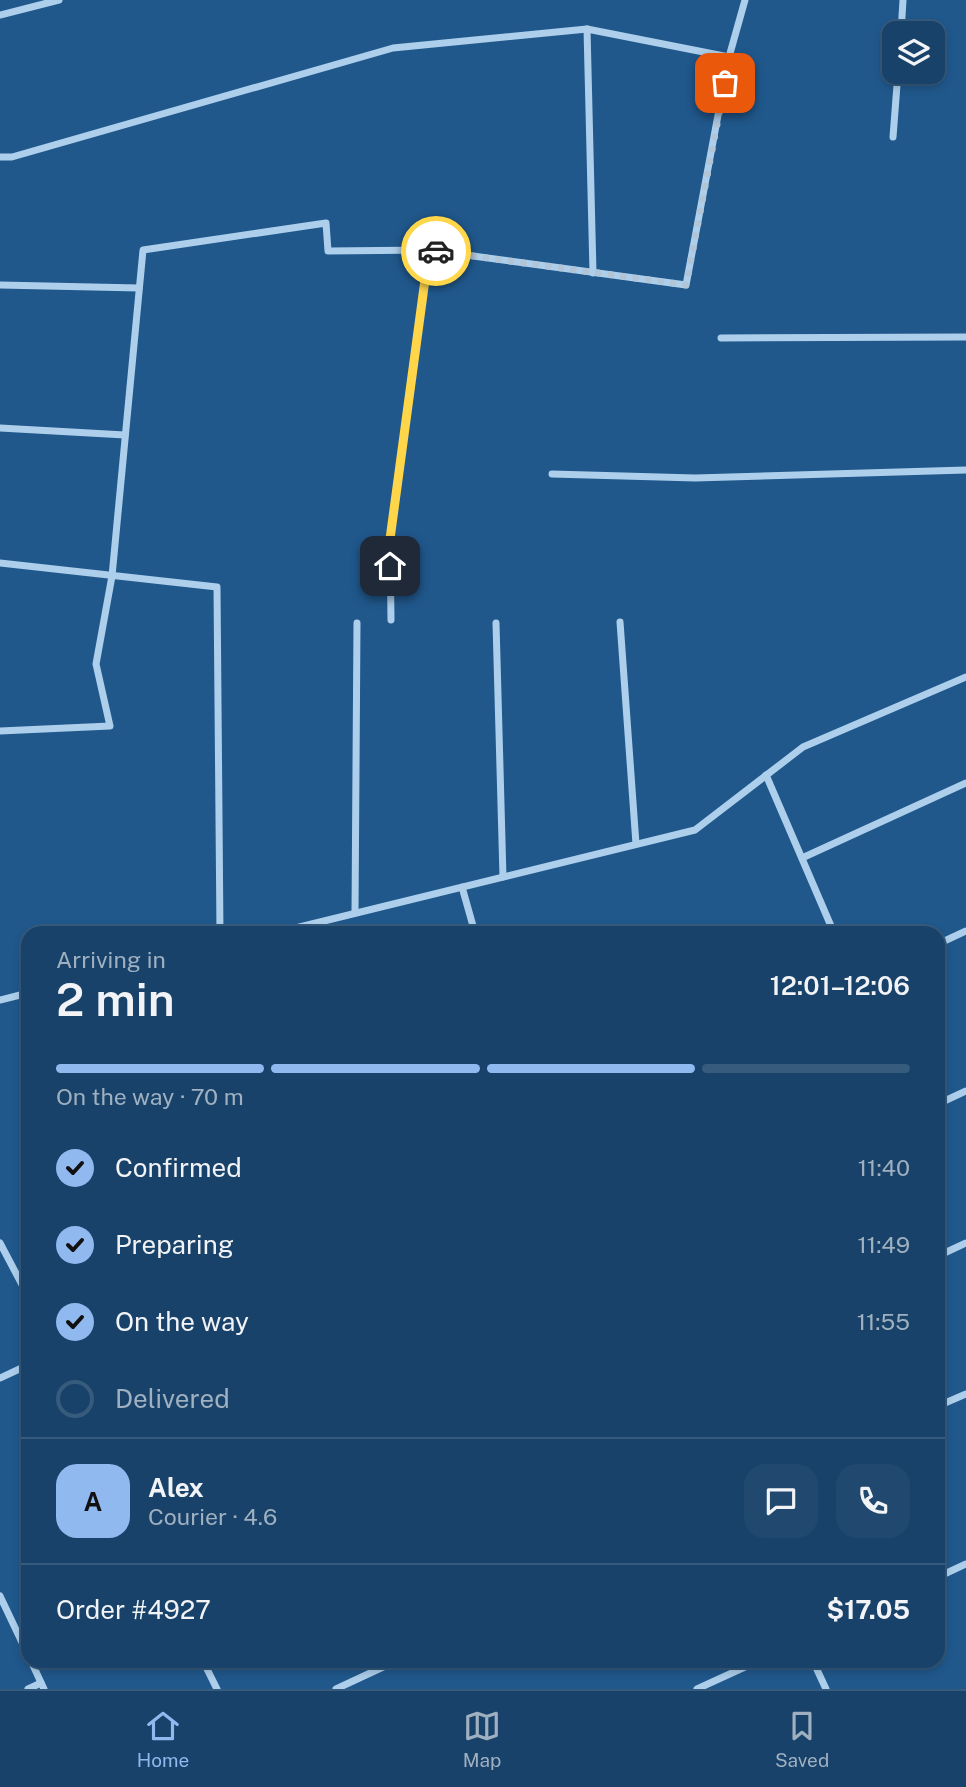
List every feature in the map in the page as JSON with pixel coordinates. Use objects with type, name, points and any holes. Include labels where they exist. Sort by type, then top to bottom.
[{"type":"street","points":[[0,15],[60,0]]},
{"type":"street","points":[[0,731],[110,726],[96,664],[112,576],[143,250],[326,223],[328,251],[429,250],[686,285],[730,57],[745,0]]},
{"type":"street","points":[[902,21],[903,0]]},
{"type":"street","points":[[0,157],[12,157],[393,48],[587,29],[730,57]]},
{"type":"street","points":[[587,29],[593,273]]},
{"type":"street","points":[[893,137],[897,84]]},
{"type":"street","points":[[391,620],[390,539],[429,250]]},
{"type":"street","points":[[0,285],[139,288]]},
{"type":"street","points":[[722,338],[966,337]]},
{"type":"street","points":[[0,428],[125,435]]},
{"type":"street","points":[[552,474],[695,478],[966,470]]},
{"type":"street","points":[[0,563],[217,587],[220,926]]},
{"type":"street","points":[[620,622],[636,845]]},
{"type":"street","points":[[355,913],[357,623]]},
{"type":"street","points":[[496,623],[503,877]]},
{"type":"street","points":[[303,926],[695,830],[803,747],[966,677]]},
{"type":"street","points":[[766,775],[831,926]]},
{"type":"street","points":[[802,858],[966,783]]},
{"type":"street","points":[[462,887],[473,926]]},
{"type":"street","points":[[945,940],[966,930]]},
{"type":"street","points":[[0,1000],[21,995]]},
{"type":"street","points":[[945,1101],[966,1091]]},
{"type":"street","points":[[0,1243],[21,1283]]},
{"type":"street","points":[[945,1253],[966,1243]]},
{"type":"street","points":[[0,1377],[21,1367]]},
{"type":"street","points":[[945,1403],[966,1394]]},
{"type":"street","points":[[945,1574],[966,1564]]},
{"type":"street","points":[[0,1596],[21,1640]]},
{"type":"street","points":[[28,1689],[43,1686],[34,1668]]},
{"type":"street","points":[[206,1668],[216,1689]]},
{"type":"street","points":[[337,1689],[381,1668]]},
{"type":"street","points":[[697,1689],[743,1668]]},
{"type":"street","points":[[816,1668],[826,1689]]},
{"type":"way so far","points":[[436,251],[686,285],[725,83]]},
{"type":"route","points":[[390,566],[390,539],[429,250],[436,251]]}]
